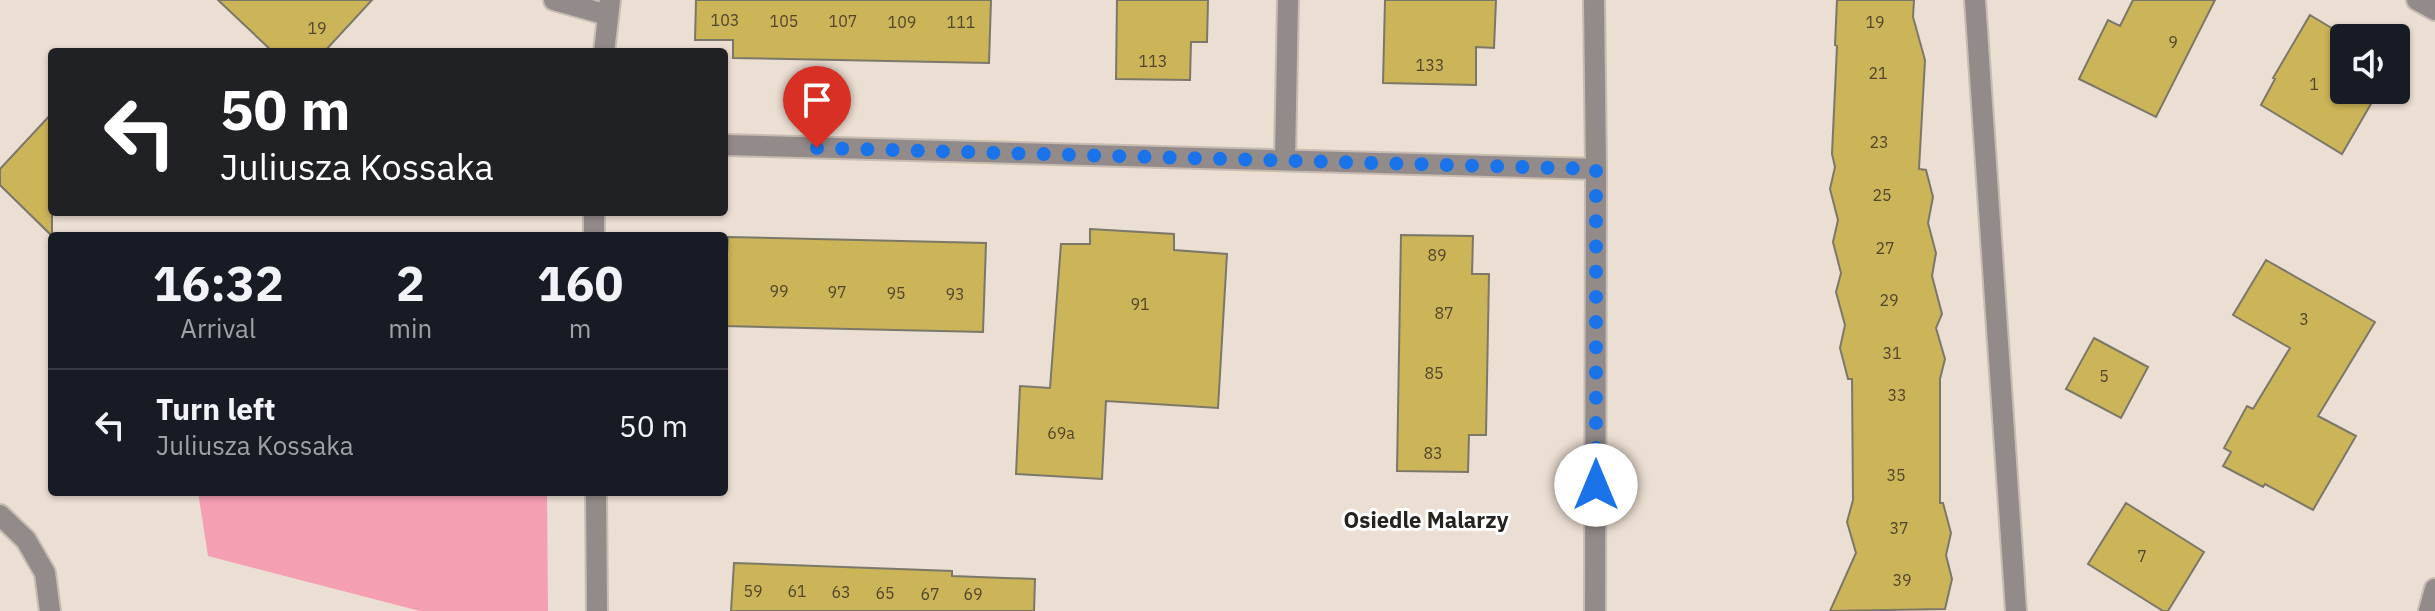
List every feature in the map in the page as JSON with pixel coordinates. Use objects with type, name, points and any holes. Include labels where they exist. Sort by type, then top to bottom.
[{"type":"street","points":[[554,0],[609,7],[604,48]]},
{"type":"street","points":[[1285,159],[1288,0]]},
{"type":"street","points":[[1594,0],[1595,611]]},
{"type":"street","points":[[1975,0],[2016,611]]},
{"type":"street","points":[[2417,0],[2435,10]]},
{"type":"street","points":[[728,145],[1596,169]]},
{"type":"street","points":[[596,496],[597,611]]},
{"type":"street","points":[[0,515],[26,540],[45,573],[50,611]]},
{"type":"street","points":[[2429,611],[2435,589]]},
{"type":"shaded area","points":[[199,496],[547,496],[548,611],[420,611],[208,556]]},
{"type":"building","points":[[218,0],[372,0],[328,48],[269,48]]},
{"type":"building","points":[[696,0],[991,0],[989,63],[733,58],[733,40],[695,40]]},
{"type":"building","points":[[1117,0],[1208,0],[1207,42],[1191,42],[1190,80],[1116,79]]},
{"type":"building","points":[[1385,0],[1496,0],[1494,48],[1476,47],[1476,85],[1383,83]]},
{"type":"building","points":[[1837,0],[1914,0],[1913,17],[1925,60],[1919,169],[1926,170],[1933,197],[1928,223],[1936,253],[1932,276],[1942,314],[1936,328],[1945,359],[1940,379],[1940,503],[1943,503],[1951,533],[1946,555],[1952,579],[1945,609],[1830,611],[1856,553],[1847,522],[1853,500],[1852,379],[1848,379],[1840,348],[1845,325],[1836,292],[1841,273],[1833,242],[1838,220],[1830,189],[1835,167],[1832,154]]},
{"type":"building","points":[[2133,0],[2215,0],[2156,117],[2079,79],[2108,20],[2120,26]]},
{"type":"building","points":[[2310,15],[2330,27],[2330,104],[2371,104],[2342,154],[2261,105]]},
{"type":"building","points":[[48,117],[48,216],[52,216],[52,232],[48,232],[0,185],[0,169]]},
{"type":"building","points":[[1090,229],[1174,234],[1174,250],[1227,254],[1218,408],[1106,401],[1102,479],[1016,474],[1020,386],[1050,388],[1061,244],[1090,244]]},
{"type":"building","points":[[1401,235],[1473,236],[1472,274],[1489,274],[1486,435],[1469,435],[1468,472],[1397,471]]},
{"type":"building","points":[[728,237],[986,243],[983,332],[728,326]]},
{"type":"building","points":[[2266,260],[2375,322],[2318,416],[2356,436],[2313,510],[2223,466],[2231,452],[2224,448],[2247,406],[2253,409],[2290,348],[2233,315]]},
{"type":"building","points":[[2094,338],[2148,367],[2121,418],[2066,389]]},
{"type":"building","points":[[2126,503],[2204,552],[2168,611],[2163,611],[2088,564]]},
{"type":"building","points":[[734,563],[952,571],[952,576],[1035,579],[1034,611],[731,611]]},
{"type":"district","name":"Osiedle Malarzy","points":[[1426,520]]},
{"type":"route","points":[[817,148],[1596,169],[1596,485]]}]
